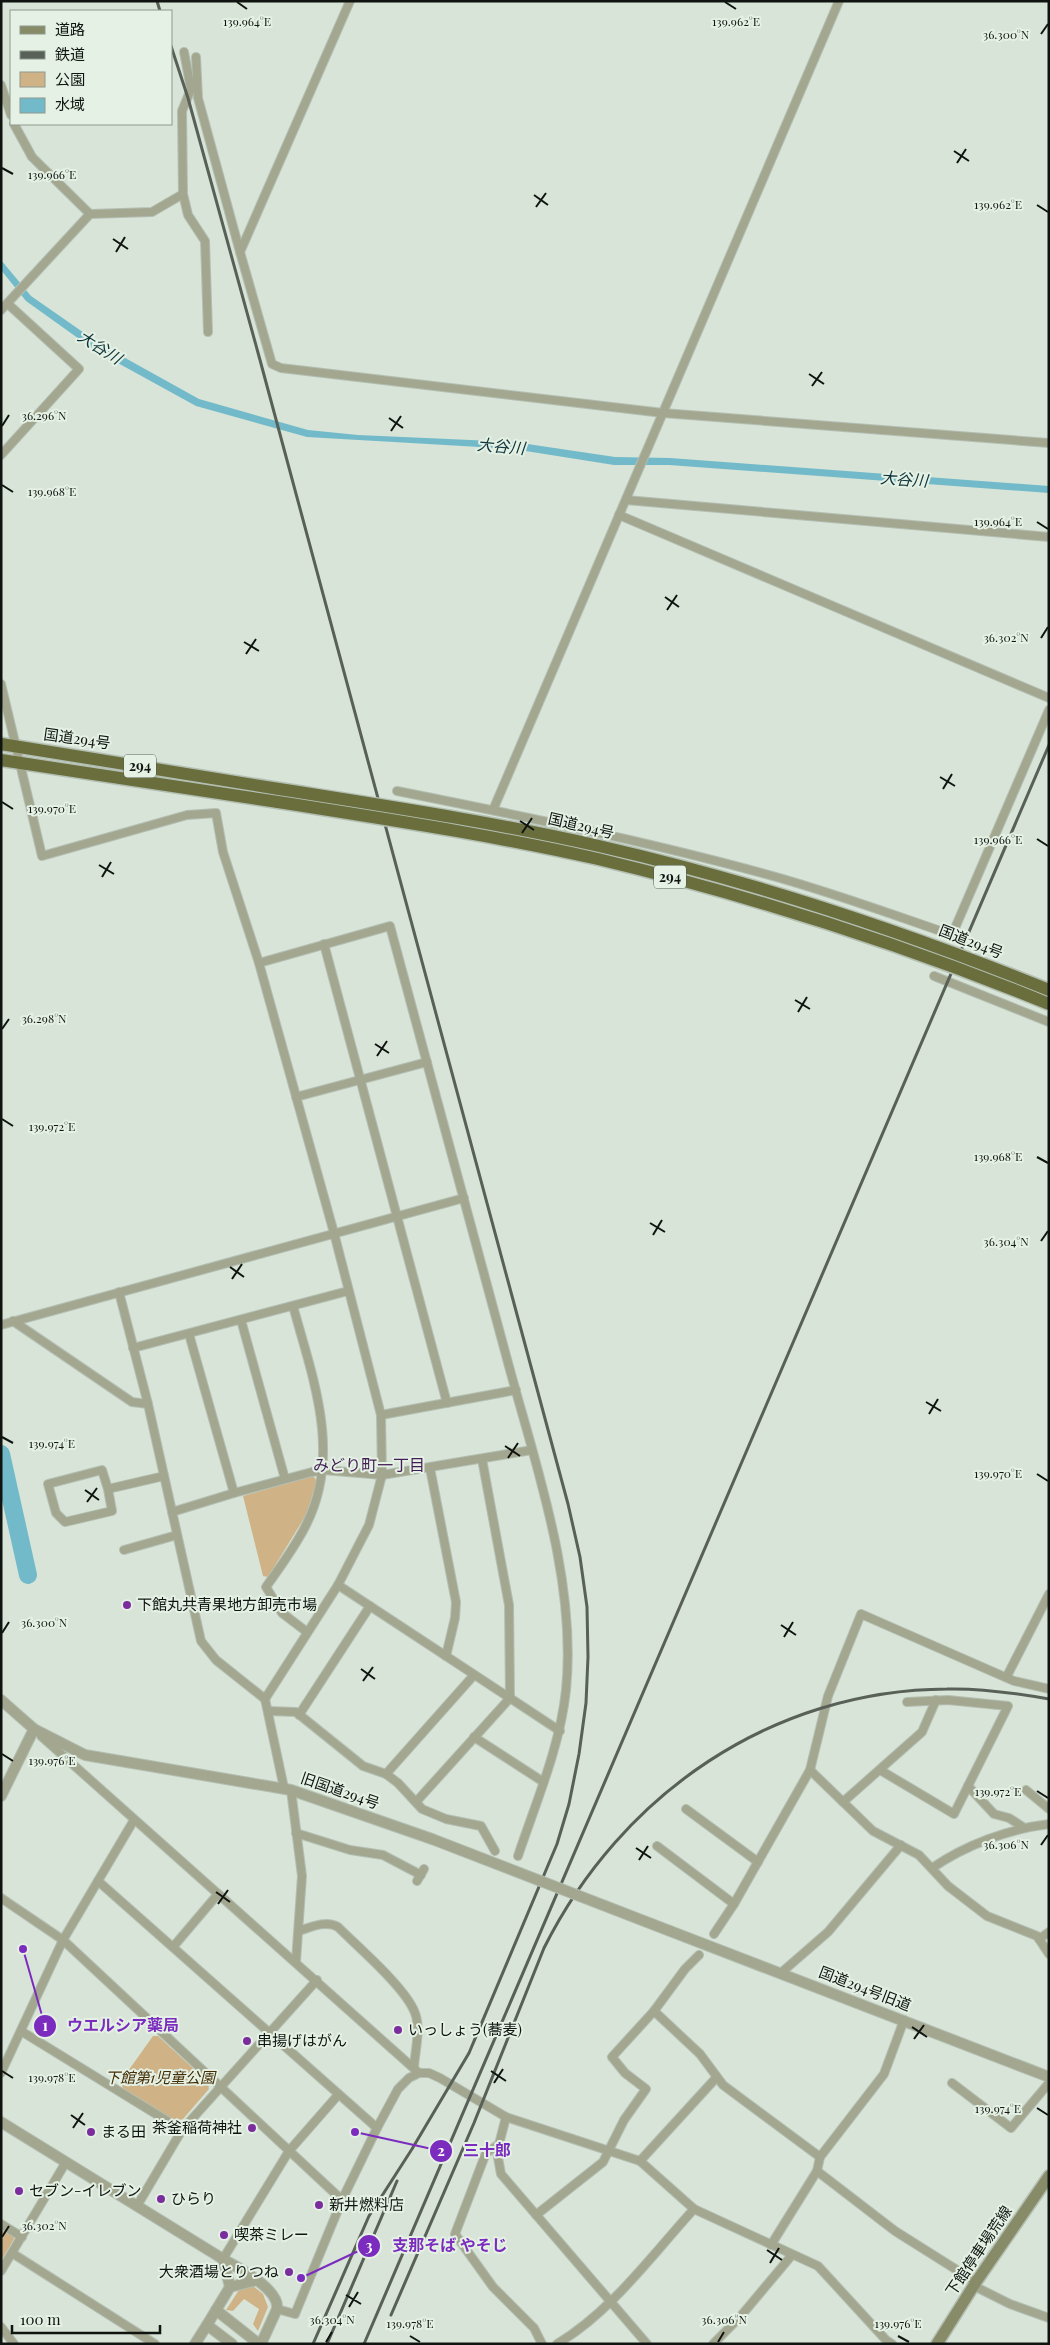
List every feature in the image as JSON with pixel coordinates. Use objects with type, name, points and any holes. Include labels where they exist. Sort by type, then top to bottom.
[{"type":"highway","name":"国道294号","points":[[1,744],[278,795],[533,845],[675,878],[854,930],[960,968],[1049,1004]]},
{"type":"highway","name":"国道294号","points":[[1,760],[278,795],[536,833],[678,866],[763,889],[914,938],[1049,990]]},
{"type":"main road","name":"下館停車場荒線","points":[[937,2344],[975,2284],[1049,2176]]},
{"type":"street","points":[[240,252],[350,1]]},
{"type":"street","points":[[493,810],[839,1]]},
{"type":"street","points":[[184,52],[191,89],[182,111],[183,194],[188,215],[206,241],[208,332]]},
{"type":"street","points":[[196,57],[198,98],[272,364],[281,368],[662,416],[1049,443]]},
{"type":"street","points":[[1,86],[10,112]]},
{"type":"street","points":[[15,125],[32,157],[90,214]]},
{"type":"street","points":[[1,455],[79,369],[7,305],[90,214],[152,212],[183,194]]},
{"type":"street","points":[[626,500],[1049,537]]},
{"type":"street","points":[[620,515],[1049,698]]},
{"type":"street","points":[[1,684],[42,856],[187,815],[216,813],[223,852],[259,963],[334,1233],[381,1415],[382,1475],[369,1525],[356,1553],[265,1699]]},
{"type":"street","points":[[397,791],[599,832],[739,867],[868,906],[952,935],[1049,710]]},
{"type":"street","points":[[259,963],[390,926],[532,1450],[555,1545],[565,1609],[566,1688],[560,1731],[518,1856]]},
{"type":"street","points":[[324,944],[398,1214],[447,1403]]},
{"type":"street","points":[[934,976],[1049,1022]]},
{"type":"street","points":[[296,1097],[427,1062]]},
{"type":"street","points":[[1,1325],[398,1214],[464,1198]]},
{"type":"street","points":[[133,1348],[348,1291]]},
{"type":"street","points":[[119,1292],[148,1404],[201,1641],[216,1660],[265,1699],[287,1789],[302,1876],[296,1961]]},
{"type":"street","points":[[292,1306],[312,1377],[321,1420],[324,1441],[324,1470],[319,1494],[306,1525],[266,1587],[282,1613],[307,1632]]},
{"type":"street","points":[[241,1320],[285,1479]]},
{"type":"street","points":[[13,1321],[132,1402],[148,1404]]},
{"type":"street","points":[[190,1334],[234,1493]]},
{"type":"street","points":[[381,1415],[516,1390]]},
{"type":"street","points":[[172,1512],[234,1493],[324,1470],[382,1475],[532,1450]]},
{"type":"street","points":[[416,1802],[510,1698],[508,1605],[482,1459]]},
{"type":"street","points":[[430,1468],[456,1602],[455,1618],[446,1656]]},
{"type":"street","points":[[102,1470],[108,1489],[112,1511],[65,1522],[56,1513],[48,1484],[102,1470]]},
{"type":"street","points":[[108,1489],[164,1476]]},
{"type":"street","points":[[124,1550],[177,1535]]},
{"type":"street","points":[[338,1584],[560,1731]]},
{"type":"street","points":[[1007,1676],[1049,1594]]},
{"type":"street","points":[[299,1715],[370,1606]]},
{"type":"street","points":[[714,1934],[734,1904],[810,1770],[828,1696],[861,1614],[1007,1676],[1014,1681],[1049,1688]]},
{"type":"street","points":[[386,1774],[474,1675]]},
{"type":"street","name":"旧国道294号","points":[[2,1699],[34,1729],[72,1750],[96,1758],[287,1789],[432,1839],[670,1931]]},
{"type":"street","points":[[843,1802],[922,1732],[936,1700]]},
{"type":"street","points":[[880,1770],[954,1814],[1008,1706],[936,1700],[907,1702]]},
{"type":"street","points":[[268,1711],[296,1712],[363,1766],[386,1774],[398,1783],[422,1809],[446,1819],[481,1826],[495,1850]]},
{"type":"street","points":[[1,1796],[34,1729],[416,2070],[440,2078],[506,2117],[609,2153],[640,2161],[694,2209],[818,2266],[886,2340],[892,2344]]},
{"type":"street","points":[[474,1737],[542,1781]]},
{"type":"street","points":[[810,1770],[873,1831],[920,1855],[948,1886],[987,1916],[1037,1936],[1049,1954]]},
{"type":"street","points":[[968,1786],[994,1814],[1009,1818],[1024,1827]]},
{"type":"street","points":[[1026,1790],[1049,1809]]},
{"type":"street","points":[[686,1809],[758,1862]]},
{"type":"street","points":[[1,2073],[63,1940],[134,1820]]},
{"type":"street","points":[[932,1868],[953,1853],[1024,1827],[1049,1824]]},
{"type":"street","points":[[296,1833],[350,1850],[383,1855],[420,1875]]},
{"type":"street","points":[[782,1972],[828,1932],[901,1845]]},
{"type":"street","points":[[657,1846],[734,1904]]},
{"type":"street","points":[[98,1881],[377,2128]]},
{"type":"street","points":[[173,1947],[218,1894]]},
{"type":"street","points":[[1,1898],[63,1940],[342,2200]]},
{"type":"street","points":[[277,2309],[296,2314],[342,2200],[377,2128],[398,2089],[416,2070],[417,2023],[415,2013],[399,1990],[338,1927],[332,1924],[319,1925],[299,1931]]},
{"type":"street","name":"国道294号旧道","points":[[670,1931],[782,1972],[1049,2077]]},
{"type":"street","points":[[1039,1939],[1049,1932]]},
{"type":"street","points":[[536,2215],[603,2162],[609,2153],[624,2120],[646,2089],[625,2073],[612,2057],[654,2011],[685,1970],[699,1955]]},
{"type":"street","points":[[137,2206],[182,2130],[317,1980]]},
{"type":"street","points":[[654,2011],[700,2054],[716,2078],[820,2157]]},
{"type":"street","points":[[771,2245],[817,2171],[820,2157],[884,2074],[904,2020]]},
{"type":"street","points":[[21,2031],[182,2130]]},
{"type":"street","points":[[640,2161],[716,2078]]},
{"type":"street","points":[[952,2084],[1011,2128],[1049,2083]]},
{"type":"street","points":[[230,2287],[223,2259],[289,2151],[338,2095]]},
{"type":"street","points":[[506,2117],[498,2145],[497,2162],[501,2174],[647,2344]]},
{"type":"street","points":[[1,2122],[256,2280],[276,2298],[277,2309],[260,2344],[216,2310]]},
{"type":"street","points":[[498,2145],[486,2153],[455,2234],[493,2287],[534,2328],[542,2344]]},
{"type":"street","points":[[1,2271],[66,2162]]},
{"type":"street","points":[[817,2171],[895,2231],[975,2284],[1010,2304],[1049,2318]]},
{"type":"street","points":[[557,2344],[582,2326],[610,2301],[694,2209]]},
{"type":"street","points":[[1,2224],[22,2237]]},
{"type":"street","points":[[12,2254],[155,2344]]},
{"type":"street","points":[[713,2344],[740,2316],[792,2255]]},
{"type":"street","points":[[191,2344],[195,2344],[230,2287],[256,2280]]},
{"type":"street","points":[[207,2325],[232,2344]]},
{"type":"street","points":[[1,2327],[14,2344]]},
{"type":"green space","points":[[313,1476],[317,1481],[306,1515],[268,1577],[263,1576],[243,1496]]},
{"type":"green space","name":"下館第1児童公園","points":[[153,2036],[158,2036],[208,2082],[209,2089],[183,2119],[174,2121],[123,2089],[121,2081]]},
{"type":"green space","points":[[1,2227],[13,2235],[14,2239],[1,2261]]},
{"type":"green space","points":[[253,2286],[263,2294],[268,2307],[258,2331],[253,2324],[259,2309],[244,2299],[233,2311],[226,2310],[239,2290]]},
{"type":"water","name":"大谷川","points":[[1,260],[31,296],[100,344],[199,399],[308,430],[358,435],[514,442],[615,457],[670,458],[1049,486],[1049,493],[669,465],[614,465],[513,449],[307,437],[196,406],[96,351],[26,301],[1,270]]},
{"type":"waterway","points":[[1,1454],[28,1575]]},
{"type":"railway","points":[[157,1],[160,10]]},
{"type":"railway","points":[[172,49],[188,98],[260,360],[568,1504],[580,1557],[587,1607],[588,1657],[586,1703],[579,1754],[569,1804],[557,1844],[469,2053],[412,2149],[369,2216],[313,2344]]},
{"type":"railway","points":[[364,2344],[1049,745]]},
{"type":"railway","points":[[391,2315],[474,2123],[544,1948],[576,1893],[615,1843],[659,1799],[709,1761],[763,1731],[821,1708],[883,1694],[947,1689],[998,1691],[1049,1699]]},
{"type":"railway","points":[[327,2344],[397,2181]]},
{"type":"place","name":"下館丸共青果地方卸売市場","points":[[127,1605]]},
{"type":"place","name":"ウエルシア薬局","points":[[23,1949]]},
{"type":"place","name":"いっしょう(蕎麦)","points":[[398,2030]]},
{"type":"place","name":"串揚げはがん","points":[[247,2041]]},
{"type":"place","name":"茶釜稲荷神社","points":[[252,2128]]},
{"type":"place","name":"まる田","points":[[91,2132]]},
{"type":"place","name":"三十郎","points":[[355,2132]]},
{"type":"place","name":"セブン-イレブン","points":[[19,2191]]},
{"type":"place","name":"ひらり","points":[[161,2199]]},
{"type":"place","name":"新井燃料店","points":[[319,2205]]},
{"type":"place","name":"喫茶ミレー","points":[[224,2235]]},
{"type":"place","name":"大衆酒場とりつね","points":[[289,2272]]},
{"type":"place","name":"支那そば やそじ","points":[[301,2278]]},
{"type":"district","name":"みどり町一丁目","points":[[369,1465]]}]
